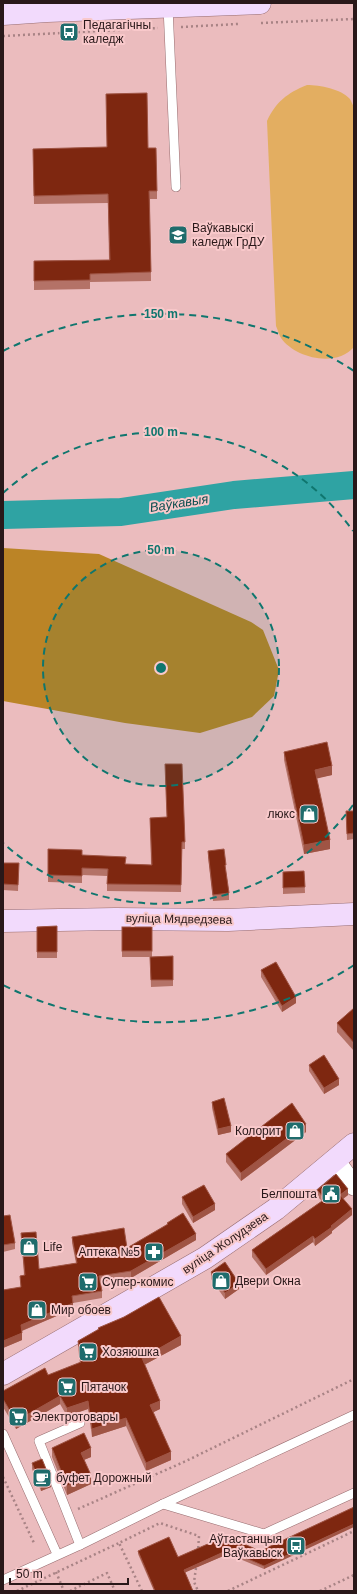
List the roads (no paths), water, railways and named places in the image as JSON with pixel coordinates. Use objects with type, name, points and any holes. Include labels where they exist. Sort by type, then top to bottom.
[{"type":"street","points":[[3,14],[168,17],[260,3]]},
{"type":"street","name":"вуліца Мядведзева","points":[[3,921],[114,919],[228,920],[354,914]]},
{"type":"street","name":"вуліца Жолудзева","points":[[3,1374],[205,1258],[276,1209],[354,1144]]},
{"type":"street","points":[[335,1160],[354,1186]]},
{"type":"lane","points":[[168,17],[176,187]]},
{"type":"lane","points":[[3,1580],[354,1415]]},
{"type":"lane","points":[[80,1423],[38,1441],[80,1545]]},
{"type":"lane","points":[[3,1434],[58,1554]]},
{"type":"lane","points":[[163,1504],[264,1534],[354,1494]]},
{"type":"waterway","name":"Ваўкавыя","points":[[3,515],[121,512],[234,495],[354,485]]},
{"type":"place","name":"Педагагічны каледж","points":[[69,32]]},
{"type":"place","name":"Ваўкавыскі каледж ГрДУ","points":[[178,235]]},
{"type":"place","name":"люкс","points":[[309,814]]},
{"type":"place","name":"Колорит","points":[[295,1131]]},
{"type":"place","name":"Белпошта","points":[[331,1194]]},
{"type":"place","name":"Life","points":[[29,1247]]},
{"type":"place","name":"Аптека №5","points":[[154,1252]]},
{"type":"place","name":"Двери Окна","points":[[221,1281]]},
{"type":"place","name":"Супер-комис","points":[[88,1282]]},
{"type":"place","name":"Мир обоев","points":[[37,1310]]},
{"type":"place","name":"Хозяюшка","points":[[88,1352]]},
{"type":"place","name":"Пятачок","points":[[67,1387]]},
{"type":"place","name":"Электротовары","points":[[18,1417]]},
{"type":"place","name":"буфет Дорожный","points":[[42,1478]]},
{"type":"place","name":"Аўтастанцыя Ваўкавыск","points":[[296,1546]]}]
